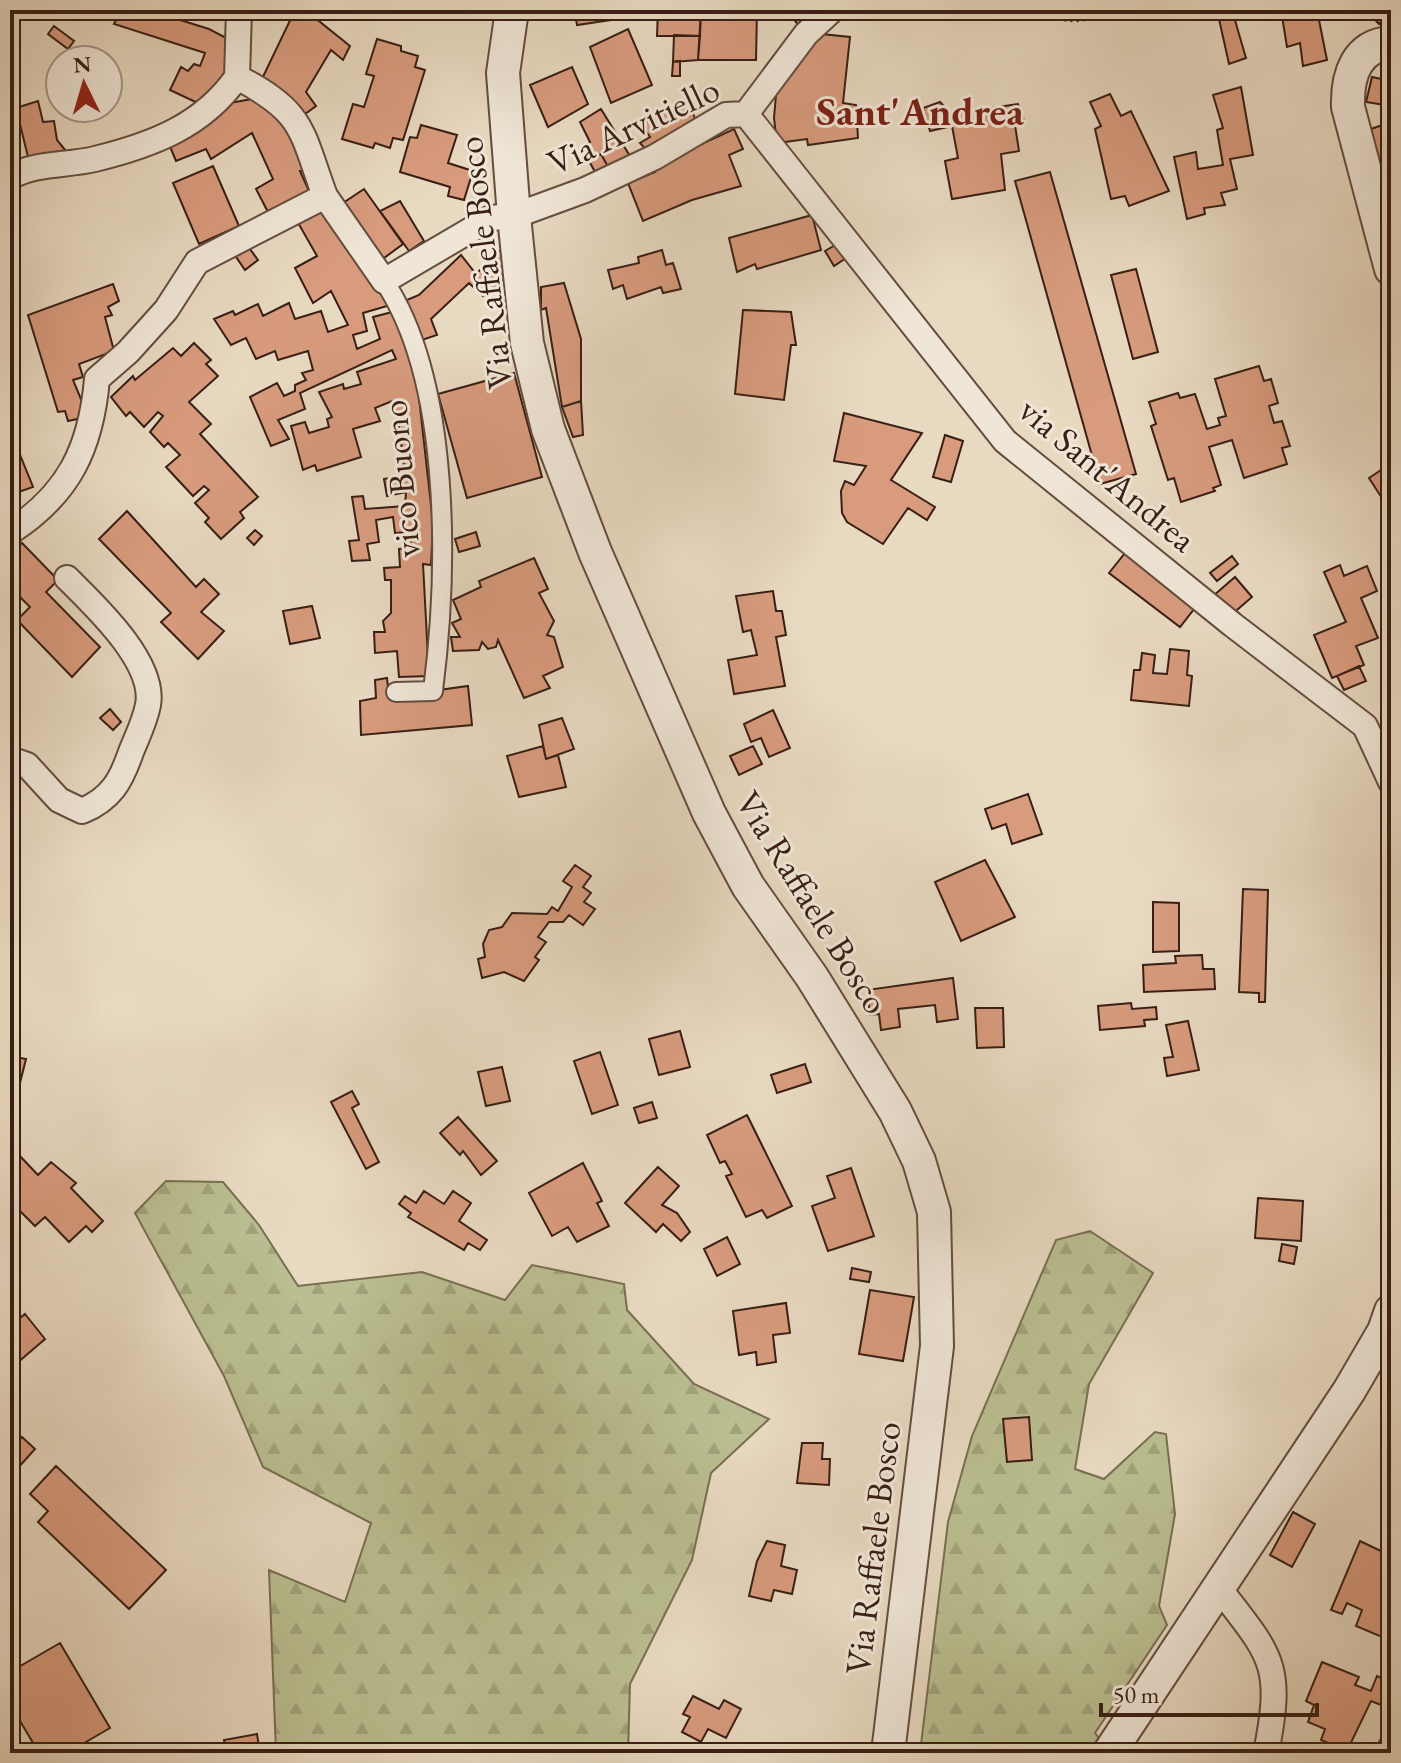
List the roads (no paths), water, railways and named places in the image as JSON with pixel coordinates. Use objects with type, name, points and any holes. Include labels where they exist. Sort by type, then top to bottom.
[{"type":"street","points":[[10,177],[39,166],[94,159],[192,124],[217,104],[237,77],[239,10]]},
{"type":"street","name":"Via Raffaele Bosco","points":[[512,10],[503,73],[514,216],[527,343],[548,429],[595,552],[709,813],[748,886],[812,977],[895,1111],[919,1161],[934,1212],[937,1346],[888,1753]]},
{"type":"street","name":"Via Arvitiello","points":[[384,281],[491,218],[514,216],[585,190],[655,157],[726,115],[746,114],[806,34],[832,10]]},
{"type":"street","points":[[1391,43],[1377,44],[1358,59],[1347,82],[1348,107],[1391,269]]},
{"type":"street","points":[[237,77],[271,95],[291,112],[325,196],[384,281]]},
{"type":"street","name":"via Sant'Andrea","points":[[746,114],[1005,441],[1233,625],[1365,726],[1391,782]]},
{"type":"street","points":[[10,532],[47,505],[78,463],[94,412],[97,379],[128,352],[166,310],[197,262],[325,196]]},
{"type":"street","name":"vico Buono","points":[[384,281],[397,301],[424,380],[442,507],[433,691],[396,692]]},
{"type":"street","points":[[10,759],[27,765],[59,800],[82,811],[101,803],[122,780],[149,702],[143,676],[117,628],[67,578]]},
{"type":"street","points":[[1109,1753],[1349,1391],[1384,1331],[1391,1311]]},
{"type":"street","points":[[1219,1588],[1267,1651],[1275,1682],[1266,1753]]},
{"type":"street","points":[[1389,1753],[1391,1747]]},
{"type":"district","name":"Sant'Andrea","points":[[920,111]]}]
